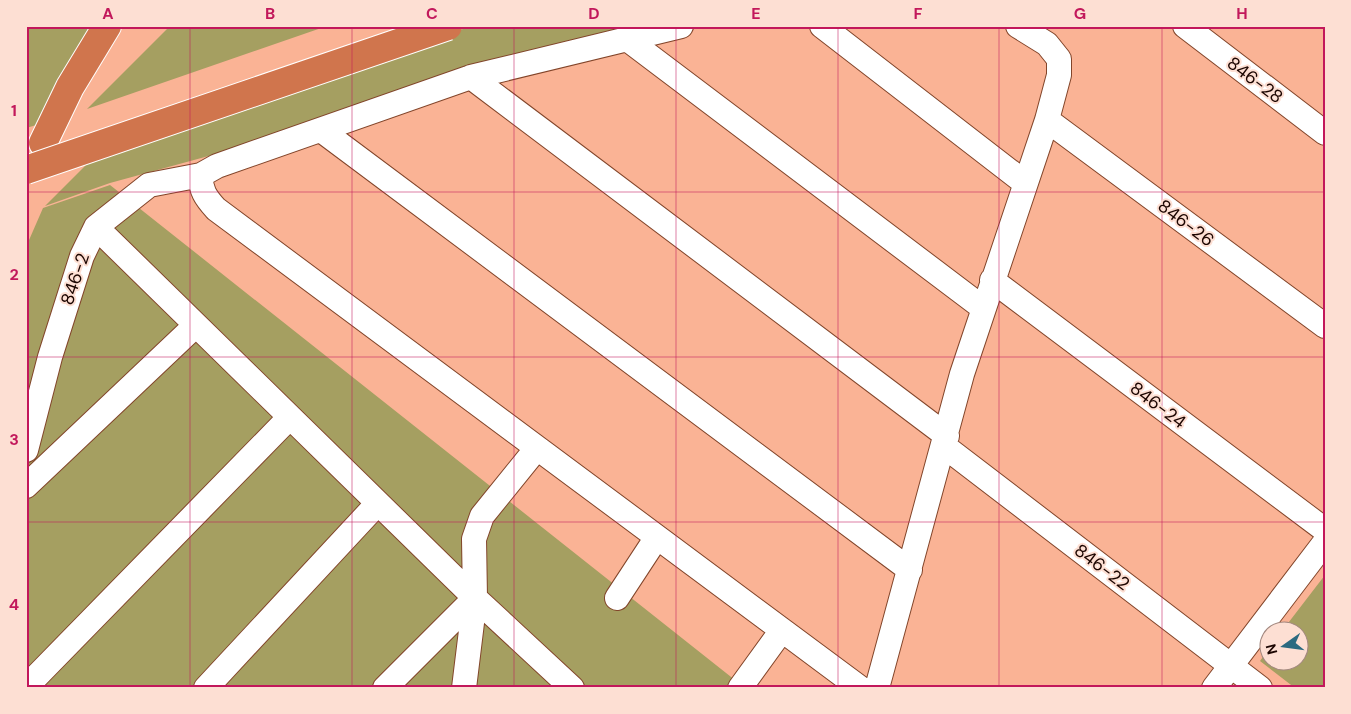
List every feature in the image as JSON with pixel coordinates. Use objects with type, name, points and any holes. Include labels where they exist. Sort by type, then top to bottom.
[{"type":"highway","points":[[43,143],[70,87],[107,26]]},
{"type":"highway","points":[[26,170],[448,26]]},
{"type":"street","name":"846-2","points":[[26,450],[50,358],[82,256],[96,227],[149,184],[202,174],[217,166],[471,77],[681,26]]},
{"type":"street","points":[[822,26],[1025,183]]},
{"type":"street","points":[[877,688],[946,441],[962,374],[1047,120],[1059,75],[1059,59],[1047,44],[1018,26]]},
{"type":"street","name":"846-28","points":[[1186,26],[1325,133]]},
{"type":"street","points":[[627,39],[983,308]]},
{"type":"street","name":"846-22","points":[[471,77],[946,441],[1260,688]]},
{"type":"street","name":"846-26","points":[[1047,120],[1325,326]]},
{"type":"street","points":[[321,130],[910,570]]},
{"type":"street","points":[[202,174],[200,185],[205,197],[216,210],[860,688]]},
{"type":"street","points":[[96,227],[475,598],[572,688]]},
{"type":"street","name":"846-24","points":[[992,280],[1325,530]]},
{"type":"street","points":[[26,486],[196,325]]},
{"type":"street","points":[[26,687],[290,418]]},
{"type":"street","points":[[464,688],[475,598],[474,539],[482,516],[537,448]]},
{"type":"street","points":[[206,688],[378,503]]},
{"type":"street","points":[[617,598],[657,537]]},
{"type":"street","points":[[1214,688],[1325,542]]},
{"type":"street","points":[[385,688],[475,598]]},
{"type":"street","points":[[740,688],[782,630]]},
{"type":"shaded area","points":[[26,26],[101,26],[40,124],[26,128]]},
{"type":"shaded area","points":[[170,26],[327,26],[87,109]]},
{"type":"shaded area","points":[[472,26],[682,26],[110,183],[45,206],[100,151]]},
{"type":"shaded area","points":[[110,185],[745,688],[26,688],[26,247],[43,208]]},
{"type":"shaded area","points":[[1325,575],[1325,688],[1295,688],[1274,672],[1308,672],[1308,622],[1289,622]]}]
